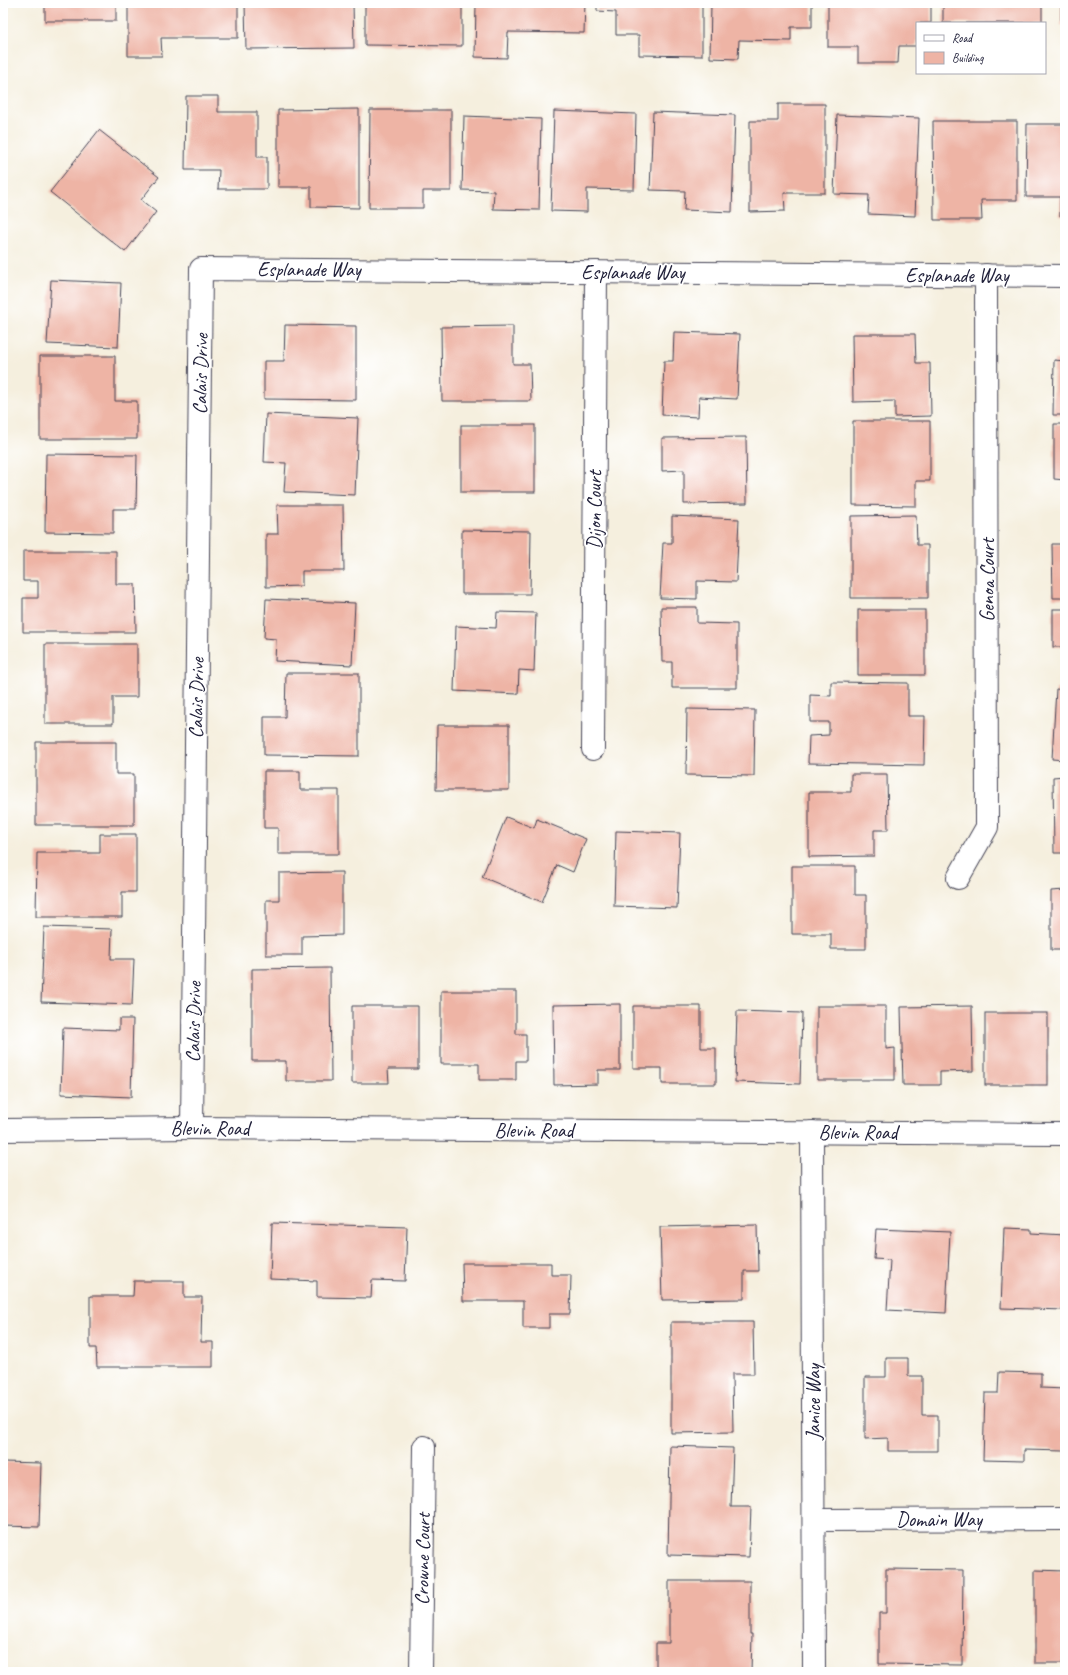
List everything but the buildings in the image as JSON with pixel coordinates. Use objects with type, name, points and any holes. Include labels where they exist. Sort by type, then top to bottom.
[{"type":"street","name":"Esplanade Way","points":[[201,268],[1065,276]]},
{"type":"street","name":"Calais Drive","points":[[192,1128],[201,268]]},
{"type":"street","name":"Dijon Court","points":[[593,749],[596,272]]},
{"type":"street","name":"Genoa Court","points":[[958,878],[988,827],[986,275]]},
{"type":"street","name":"Blevin Road","points":[[3,1130],[192,1128],[1065,1134]]},
{"type":"street","name":"Janice Way","points":[[812,1132],[814,1672]]},
{"type":"street","name":"Crowne Court","points":[[420,1672],[424,1447]]},
{"type":"street","name":"Domain Way","points":[[814,1520],[1065,1519]]}]
